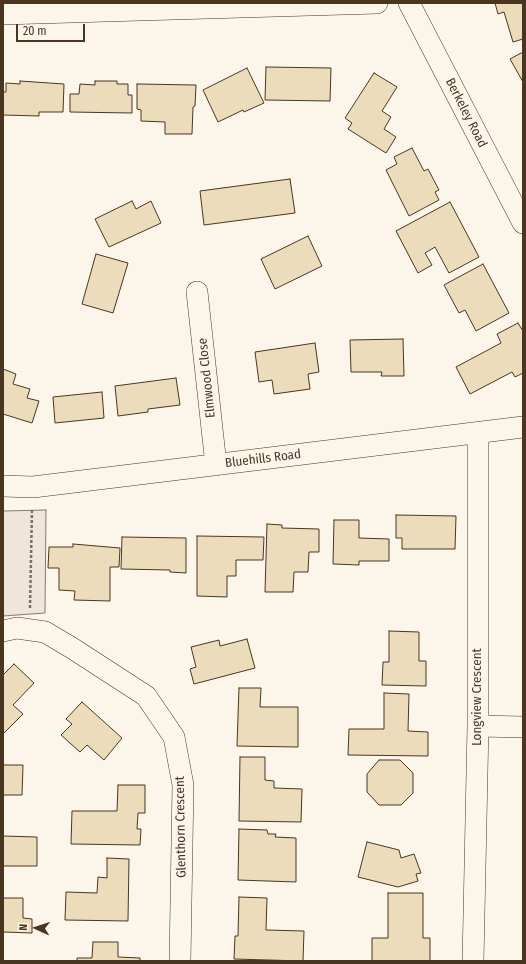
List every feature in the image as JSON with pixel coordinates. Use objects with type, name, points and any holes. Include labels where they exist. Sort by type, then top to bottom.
[{"type":"street","points":[[3,14],[377,3]]},
{"type":"street","name":"Berkeley Road","points":[[409,3],[523,223]]},
{"type":"street","name":"Elmwood Close","points":[[197,292],[216,465]]},
{"type":"street","name":"Bluehills Road","points":[[3,486],[33,487],[523,427]]},
{"type":"street","name":"Longview Crescent","points":[[473,961],[478,726],[478,433]]},
{"type":"street","name":"Glenthorn Crescent","points":[[3,631],[18,628],[45,632],[146,696],[174,737],[183,785],[180,961]]},
{"type":"street","points":[[478,726],[523,727]]},
{"type":"path","points":[[29,630],[33,487]]},
{"type":"shaded area","points":[[46,510],[45,613],[3,616],[3,511]]},
{"type":"building","points":[[495,3],[523,3],[523,39],[513,42],[504,12],[498,14]]},
{"type":"building","points":[[523,52],[523,82],[510,59]]},
{"type":"building","points":[[266,67],[331,68],[330,101],[265,100]]},
{"type":"building","points":[[247,68],[264,103],[244,112],[243,110],[218,122],[203,90]]},
{"type":"building","points":[[374,73],[397,87],[382,111],[391,117],[384,129],[396,137],[386,153],[348,129],[352,123],[345,118]]},
{"type":"building","points":[[20,81],[64,84],[63,112],[39,112],[39,116],[3,115],[3,92],[6,92],[6,83],[20,84]]},
{"type":"building","points":[[95,81],[117,81],[117,84],[128,84],[128,95],[132,95],[132,113],[70,112],[70,94],[79,94],[80,84],[95,85]]},
{"type":"building","points":[[137,84],[196,85],[195,106],[193,107],[192,134],[165,134],[165,122],[141,121],[141,110],[137,109]]},
{"type":"building","points":[[412,148],[424,171],[428,169],[439,190],[435,192],[439,200],[409,216],[386,170],[397,164],[394,157]]},
{"type":"building","points":[[290,179],[295,213],[204,225],[200,191]]},
{"type":"building","points":[[132,201],[136,209],[151,201],[161,223],[109,247],[95,219]]},
{"type":"building","points":[[450,202],[479,257],[449,273],[435,247],[425,253],[432,265],[418,273],[396,231]]},
{"type":"building","points":[[308,236],[322,266],[275,289],[261,259]]},
{"type":"building","points":[[96,254],[128,263],[113,313],[82,304]]},
{"type":"building","points":[[483,264],[509,313],[476,331],[465,310],[459,313],[444,285]]},
{"type":"building","points":[[518,323],[523,331],[523,373],[515,377],[512,372],[470,394],[456,367],[501,343],[497,334]]},
{"type":"building","points":[[403,339],[404,376],[381,376],[382,372],[351,372],[350,340]]},
{"type":"building","points":[[315,343],[319,372],[308,374],[310,389],[274,394],[272,380],[259,382],[255,352]]},
{"type":"building","points":[[3,369],[16,374],[13,384],[30,389],[27,398],[39,401],[32,423],[3,414]]},
{"type":"building","points":[[176,378],[180,405],[148,409],[148,412],[118,416],[115,386]]},
{"type":"building","points":[[102,392],[104,418],[55,423],[53,397]]},
{"type":"building","points":[[396,515],[456,516],[455,549],[402,549],[402,538],[396,538]]},
{"type":"building","points":[[334,520],[359,520],[359,538],[389,539],[389,561],[359,561],[359,565],[333,564]]},
{"type":"building","points":[[267,524],[282,525],[282,528],[319,529],[319,552],[309,552],[308,572],[294,572],[293,592],[265,592]]},
{"type":"building","points":[[197,536],[264,537],[263,560],[236,560],[236,576],[227,576],[227,597],[197,596]]},
{"type":"building","points":[[122,537],[186,538],[186,573],[170,572],[170,570],[121,569]]},
{"type":"building","points":[[73,544],[120,548],[119,567],[110,567],[110,601],[74,600],[75,591],[59,590],[59,568],[48,568],[49,547],[73,547]]},
{"type":"building","points":[[389,631],[419,632],[419,661],[426,661],[426,686],[382,685],[383,662],[389,662]]},
{"type":"building","points":[[247,639],[255,668],[194,684],[190,669],[196,667],[191,647],[219,640],[220,646]]},
{"type":"building","points":[[14,664],[34,683],[13,705],[23,714],[3,734],[3,675]]},
{"type":"building","points":[[239,688],[261,688],[260,707],[298,707],[298,747],[237,746]]},
{"type":"building","points":[[384,693],[409,694],[408,731],[428,732],[428,756],[348,755],[349,729],[384,729]]},
{"type":"building","points":[[82,702],[122,738],[104,760],[87,745],[80,752],[61,735],[72,724],[66,719]]},
{"type":"building","points":[[240,757],[265,757],[265,780],[274,781],[274,788],[302,789],[301,822],[239,821]]},
{"type":"building","points":[[379,760],[400,760],[413,773],[413,793],[401,805],[379,805],[367,792],[367,774]]},
{"type":"building","points":[[3,765],[23,765],[22,795],[3,795]]},
{"type":"building","points":[[118,785],[145,785],[145,813],[138,813],[137,829],[141,829],[140,845],[71,844],[72,811],[117,811]]},
{"type":"building","points":[[239,829],[267,830],[268,834],[276,834],[275,837],[296,838],[296,882],[238,880]]},
{"type":"building","points":[[3,836],[37,837],[37,866],[3,866]]},
{"type":"building","points":[[367,842],[399,850],[401,858],[414,854],[421,873],[416,874],[418,881],[398,887],[358,877]]},
{"type":"building","points":[[107,858],[129,859],[128,921],[65,920],[66,892],[97,893],[98,877],[107,878]]},
{"type":"building","points":[[388,893],[423,893],[423,938],[430,938],[430,961],[372,961],[372,938],[388,938]]},
{"type":"building","points":[[239,897],[267,898],[266,930],[304,931],[303,961],[234,959],[235,936],[238,936]]},
{"type":"building","points":[[3,898],[23,898],[23,918],[32,919],[32,933],[3,932]]},
{"type":"building","points":[[93,942],[118,942],[118,957],[140,958],[140,961],[77,961],[77,958],[92,958]]}]
